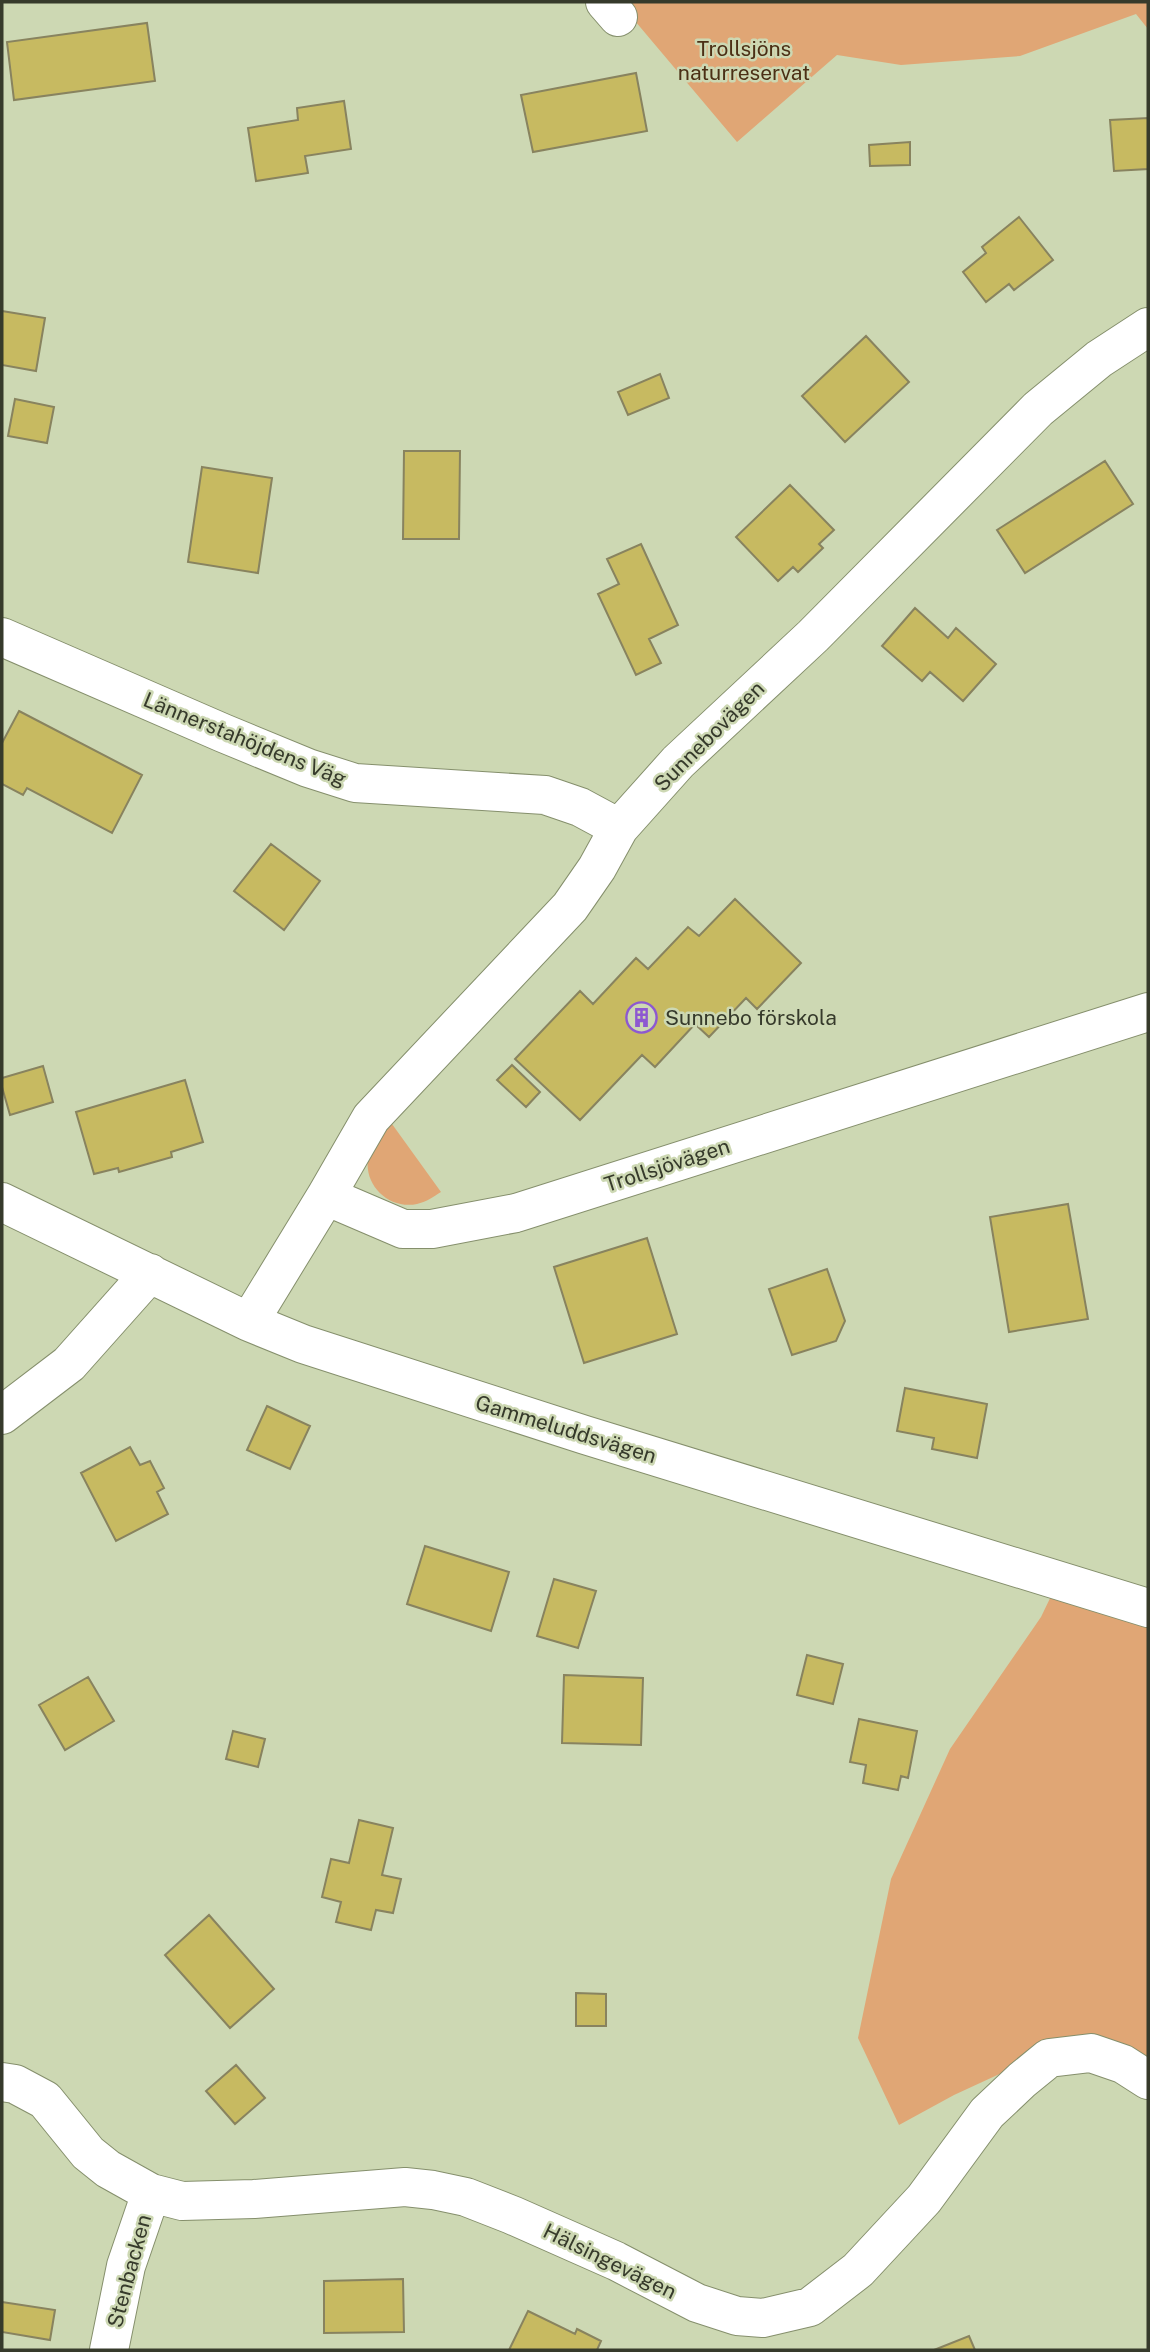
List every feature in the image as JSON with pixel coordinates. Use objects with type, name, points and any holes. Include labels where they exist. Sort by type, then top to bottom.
[{"type":"street","name":"Sunnebovägen","points":[[326,1196],[372,1118],[570,908],[597,868],[619,828],[678,762],[813,636],[1038,409],[1099,359],[1148,327]]},
{"type":"street","name":"Lännerstahöjdens Väg","points":[[2,637],[223,733],[308,768],[355,783],[545,795],[580,807],[619,828]]},
{"type":"street","name":"Trollsjövägen","points":[[326,1196],[403,1229],[432,1229],[516,1213],[1148,1012]]},
{"type":"street","points":[[249,1322],[326,1196]]},
{"type":"street","name":"Gammeluddsvägen","points":[[2,1202],[249,1322],[303,1344],[431,1387],[1148,1608]]},
{"type":"street","points":[[2,1415],[69,1364],[149,1273]]},
{"type":"street","name":"Hälsingevägen","points":[[2,2082],[15,2084],[45,2100],[88,2153],[150,2193],[182,2201],[254,2199],[405,2187],[433,2190],[467,2197],[512,2215],[616,2261],[696,2303],[737,2316],[763,2318],[810,2307],[858,2270],[924,2199],[987,2113],[1049,2058],[1091,2053],[1123,2064],[1148,2080]]},
{"type":"street","name":"Stenbacken","points":[[109,2350],[126,2266],[150,2193]]},
{"type":"green space","name":"Trollsjöns naturreservat","points":[[619,2],[1148,2],[1148,29],[1136,14],[1020,56],[901,65],[837,55],[737,142]]},
{"type":"green space","points":[[392,1124],[441,1192],[423,1202],[406,1205],[396,1203],[379,1192],[369,1175],[369,1154]]},
{"type":"green space","points":[[1054,1590],[1148,1623],[1148,2057],[1105,2041],[1056,2048],[954,2095],[899,2125],[858,2038],[891,1879],[950,1749],[1041,1617]]},
{"type":"building","points":[[147,23],[155,81],[14,100],[7,42]]},
{"type":"building","points":[[636,73],[647,131],[533,152],[521,95]]},
{"type":"building","points":[[344,101],[351,149],[305,156],[308,173],[256,181],[248,128],[298,120],[297,108]]},
{"type":"building","points":[[1148,118],[1148,169],[1114,171],[1110,120]]},
{"type":"building","points":[[910,142],[910,165],[870,166],[869,145]]},
{"type":"building","points":[[1019,217],[1053,260],[1014,290],[1009,284],[986,302],[963,272],[986,253],[982,247]]},
{"type":"building","points":[[2,311],[45,318],[36,371],[2,365]]},
{"type":"building","points":[[866,336],[909,382],[845,442],[802,396]]},
{"type":"building","points":[[660,374],[669,398],[628,415],[618,392]]},
{"type":"building","points":[[15,399],[54,407],[47,443],[8,436]]},
{"type":"building","points":[[404,451],[460,451],[459,539],[403,539]]},
{"type":"building","points":[[1105,461],[1133,504],[1025,573],[997,530]]},
{"type":"building","points":[[202,467],[272,478],[258,573],[188,562]]},
{"type":"building","points":[[790,485],[834,530],[819,544],[823,548],[798,572],[793,567],[778,581],[736,537]]},
{"type":"building","points":[[641,544],[678,625],[649,639],[661,663],[636,675],[598,594],[619,584],[607,559]]},
{"type":"building","points":[[915,608],[948,638],[956,628],[996,664],[963,701],[930,672],[922,681],[882,646]]},
{"type":"building","points":[[19,711],[142,775],[112,833],[27,788],[23,795],[2,784],[2,743]]},
{"type":"building","points":[[271,844],[320,881],[284,930],[234,891]]},
{"type":"building","name":"Sunnebo förskola","points":[[735,899],[801,963],[757,1009],[746,998],[709,1037],[695,1024],[655,1067],[642,1055],[580,1120],[515,1059],[580,991],[593,1004],[636,958],[648,969],[688,927],[699,936]]},
{"type":"building","points":[[512,1065],[540,1092],[526,1107],[497,1080]]},
{"type":"building","points":[[43,1066],[53,1102],[10,1115],[2,1078]]},
{"type":"building","points":[[185,1080],[203,1142],[171,1152],[172,1157],[119,1172],[118,1168],[94,1174],[76,1112]]},
{"type":"building","points":[[1068,1204],[1088,1319],[1009,1332],[990,1217]]},
{"type":"building","points":[[647,1238],[677,1334],[584,1363],[554,1267]]},
{"type":"building","points":[[827,1269],[845,1321],[836,1341],[792,1355],[769,1289]]},
{"type":"building","points":[[905,1388],[987,1404],[977,1458],[932,1449],[934,1438],[897,1431]]},
{"type":"building","points":[[267,1406],[310,1426],[290,1469],[247,1450]]},
{"type":"building","points":[[130,1447],[140,1465],[150,1461],[164,1488],[157,1492],[168,1514],[116,1541],[81,1473]]},
{"type":"building","points":[[425,1546],[509,1572],[491,1631],[407,1604]]},
{"type":"building","points":[[554,1579],[596,1591],[578,1648],[537,1636]]},
{"type":"building","points":[[807,1655],[843,1664],[833,1704],[797,1695]]},
{"type":"building","points":[[564,1675],[643,1678],[641,1745],[562,1743]]},
{"type":"building","points":[[88,1677],[114,1721],[65,1750],[39,1705]]},
{"type":"building","points":[[859,1719],[917,1731],[908,1778],[901,1776],[898,1790],[863,1783],[866,1765],[850,1762]]},
{"type":"building","points":[[233,1731],[265,1739],[258,1767],[226,1759]]},
{"type":"building","points":[[359,1820],[393,1828],[382,1875],[401,1879],[393,1913],[376,1910],[371,1930],[336,1922],[341,1902],[322,1897],[331,1859],[349,1863]]},
{"type":"building","points":[[209,1915],[274,1989],[230,2028],[165,1955]]},
{"type":"building","points":[[576,1993],[606,1994],[606,2026],[576,2026]]},
{"type":"building","points":[[236,2065],[265,2098],[235,2124],[206,2091]]},
{"type":"building","points":[[403,2279],[404,2332],[324,2333],[324,2281]]},
{"type":"building","points":[[2,2302],[55,2310],[50,2340],[2,2332]]},
{"type":"building","points":[[528,2311],[575,2334],[577,2329],[601,2341],[597,2350],[509,2350]]},
{"type":"building","points":[[969,2336],[975,2350],[934,2350]]},
{"type":"place","name":"Sunnebo förskola","points":[[642,1017]]}]
